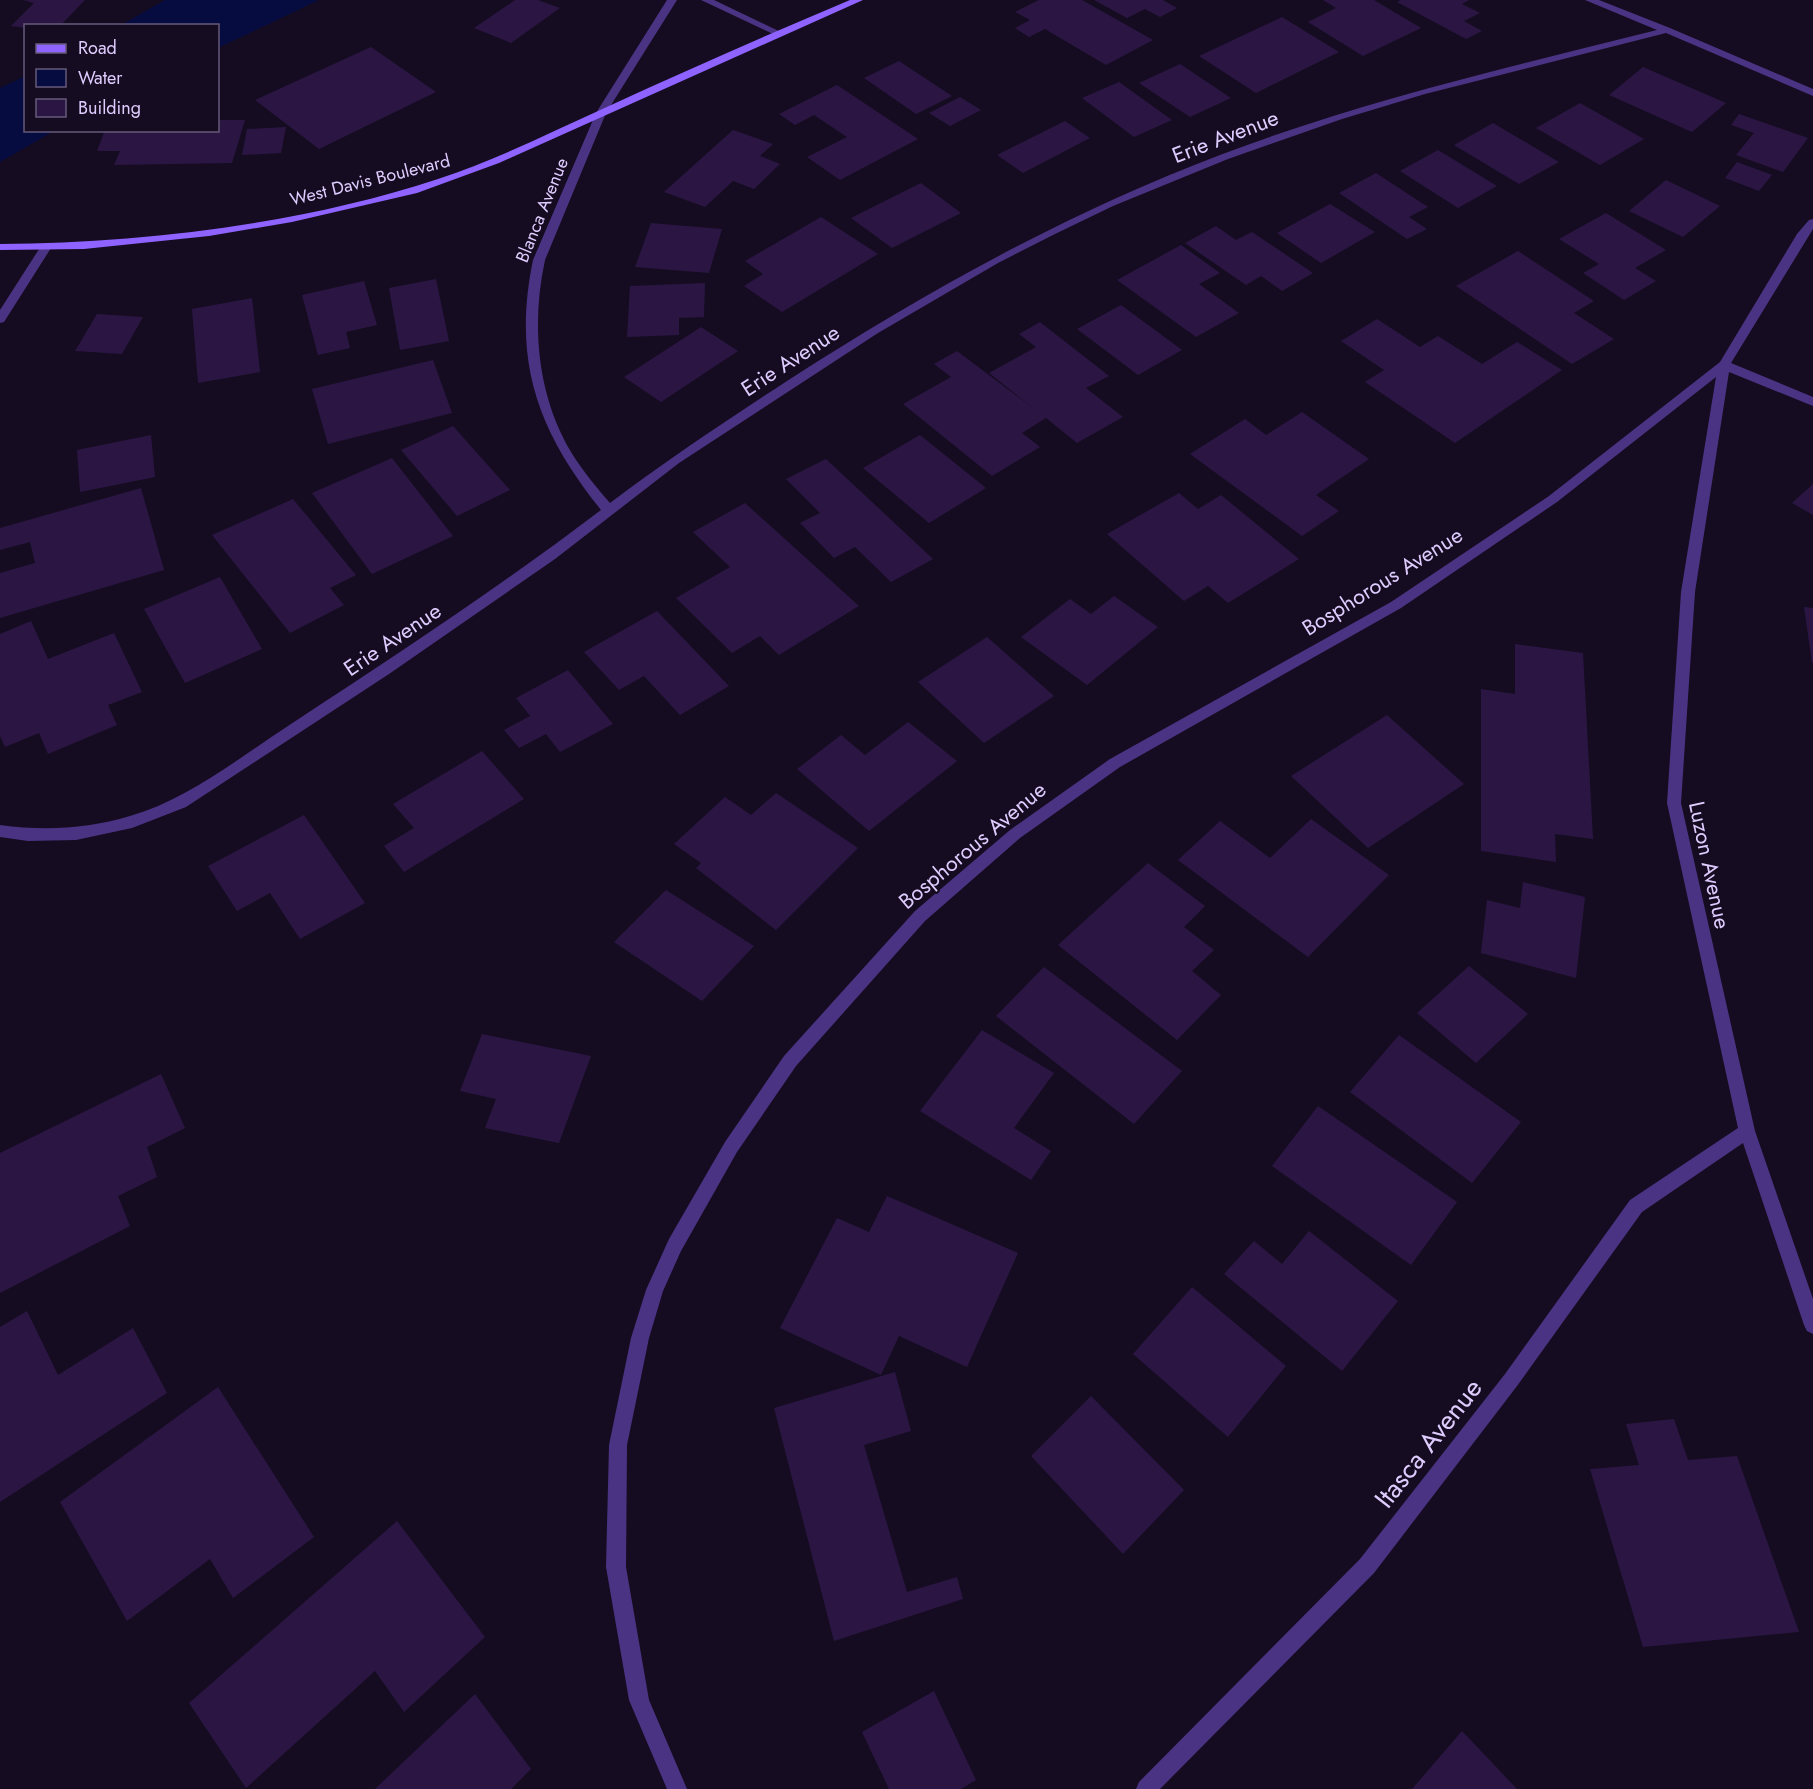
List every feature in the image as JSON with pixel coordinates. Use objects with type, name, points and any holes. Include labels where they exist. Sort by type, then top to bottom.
[{"type":"street","name":"Blanca Avenue","points":[[608,510],[578,473],[556,435],[538,377],[533,351],[531,326],[534,279],[539,260],[601,113],[672,0]]},
{"type":"street","points":[[706,0],[778,33]]},
{"type":"street","name":"West Davis Boulevard","points":[[0,247],[45,248],[206,233],[294,218],[384,198],[458,176],[529,147],[778,33],[858,0]]},
{"type":"street","points":[[1590,0],[1667,30],[1813,93]]},
{"type":"street","name":"Erie Avenue","points":[[0,831],[28,835],[76,834],[132,822],[181,803],[502,590],[675,460],[874,330],[994,261],[1109,204],[1224,157],[1338,117],[1421,92],[1667,30]]},
{"type":"street","name":"Bosphorous Avenue","points":[[677,1789],[639,1700],[616,1567],[618,1445],[640,1338],[655,1290],[675,1245],[731,1147],[790,1061],[920,916],[1015,834],[1115,763],[1396,605],[1553,499],[1724,365],[1803,234],[1813,222]]},
{"type":"street","points":[[0,319],[45,248]]},
{"type":"street","points":[[1724,365],[1813,402]]},
{"type":"street","name":"Luzon Avenue","points":[[1724,365],[1688,592],[1674,803],[1747,1131],[1813,1325]]},
{"type":"street","name":"Itasca Avenue","points":[[1146,1789],[1367,1566],[1511,1380],[1636,1206],[1747,1131]]},
{"type":"water","points":[[165,0],[319,0],[219,48],[219,24],[123,24]]},
{"type":"water","points":[[24,76],[24,132],[52,132],[0,162],[0,88]]},
{"type":"building","points":[[23,0],[85,0],[62,24],[24,24],[24,28],[11,26],[34,3]]},
{"type":"building","points":[[515,0],[538,0],[560,8],[511,43],[474,28]]},
{"type":"building","points":[[1039,0],[1082,0],[1153,40],[1106,65],[1045,29],[1029,37],[1015,28],[1030,20],[1015,12]]},
{"type":"building","points":[[1094,0],[1163,0],[1177,8],[1160,17],[1145,9],[1127,18]]},
{"type":"building","points":[[1323,0],[1374,0],[1421,28],[1363,56],[1308,22],[1336,8]]},
{"type":"building","points":[[1401,0],[1469,0],[1462,4],[1480,13],[1464,21],[1482,31],[1466,39],[1397,2]]},
{"type":"building","points":[[1282,17],[1339,52],[1256,93],[1199,56]]},
{"type":"building","points":[[371,47],[436,92],[319,149],[255,100]]},
{"type":"building","points":[[899,61],[952,96],[916,114],[864,78]]},
{"type":"building","points":[[1180,64],[1231,98],[1190,117],[1139,83]]},
{"type":"building","points":[[1643,67],[1726,103],[1692,132],[1609,95]]},
{"type":"building","points":[[1119,82],[1172,120],[1134,137],[1082,98]]},
{"type":"building","points":[[837,85],[918,139],[840,180],[807,157],[847,137],[814,115],[795,125],[779,114]]},
{"type":"building","points":[[960,97],[981,110],[950,126],[929,113]]},
{"type":"building","points":[[1580,103],[1644,139],[1600,165],[1536,128]]},
{"type":"building","points":[[1739,114],[1808,138],[1783,172],[1736,155],[1754,133],[1731,125]]},
{"type":"building","points":[[219,120],[245,120],[232,163],[114,165],[120,151],[97,151],[104,132],[219,132]]},
{"type":"building","points":[[1065,121],[1090,138],[1023,173],[997,155]]},
{"type":"building","points":[[1493,123],[1559,162],[1519,184],[1454,145]]},
{"type":"building","points":[[286,127],[281,153],[242,155],[247,129]]},
{"type":"building","points":[[733,130],[773,144],[760,156],[780,164],[754,189],[733,181],[705,207],[664,192]]},
{"type":"building","points":[[1438,150],[1497,186],[1458,208],[1400,171]]},
{"type":"building","points":[[1737,162],[1772,175],[1759,191],[1725,178]]},
{"type":"building","points":[[1376,173],[1428,207],[1409,217],[1427,229],[1407,239],[1339,193]]},
{"type":"building","points":[[1666,180],[1720,206],[1683,237],[1629,211]]},
{"type":"building","points":[[921,183],[961,213],[892,248],[851,218]]},
{"type":"building","points":[[1330,204],[1375,232],[1321,263],[1277,233]]},
{"type":"building","points":[[1606,213],[1666,250],[1635,268],[1656,281],[1624,300],[1583,273],[1599,264],[1559,239]]},
{"type":"building","points":[[821,217],[878,254],[782,312],[744,286],[763,274],[745,261]]},
{"type":"building","points":[[651,223],[722,229],[709,273],[635,267]]},
{"type":"building","points":[[1216,226],[1236,240],[1252,232],[1313,273],[1282,291],[1261,276],[1246,285],[1185,243]]},
{"type":"building","points":[[1181,245],[1220,273],[1199,284],[1239,313],[1196,337],[1117,280]]},
{"type":"building","points":[[1518,251],[1594,301],[1574,313],[1614,339],[1572,364],[1456,286]]},
{"type":"building","points":[[436,279],[449,341],[400,350],[389,288]]},
{"type":"building","points":[[364,281],[377,325],[346,332],[350,348],[318,355],[302,295]]},
{"type":"building","points":[[705,283],[704,317],[679,318],[679,335],[627,337],[630,286]]},
{"type":"building","points":[[252,298],[260,372],[198,383],[192,309]]},
{"type":"building","points":[[1121,305],[1182,350],[1138,375],[1077,329]]},
{"type":"building","points":[[97,314],[143,317],[122,354],[75,351]]},
{"type":"building","points":[[1377,319],[1420,347],[1438,336],[1482,364],[1517,342],[1562,370],[1455,443],[1365,382],[1384,370],[1341,341]]},
{"type":"building","points":[[1040,322],[1109,376],[1086,388],[1123,417],[1077,443],[1046,418],[1022,433],[1040,447],[992,476],[903,404],[951,377],[934,364],[957,351],[1033,408],[989,373],[1036,347],[1019,334]]},
{"type":"building","points":[[701,327],[738,351],[661,402],[624,377]]},
{"type":"building","points":[[433,360],[452,413],[328,444],[312,389]]},
{"type":"building","points":[[1302,412],[1369,459],[1316,495],[1339,511],[1302,536],[1190,454],[1245,419],[1266,435]]},
{"type":"building","points":[[453,426],[510,490],[457,516],[401,450]]},
{"type":"building","points":[[151,435],[155,477],[80,492],[77,450]]},
{"type":"building","points":[[920,435],[986,488],[929,523],[863,468]]},
{"type":"building","points":[[392,458],[453,536],[372,574],[312,493]]},
{"type":"building","points":[[826,459],[933,559],[891,582],[855,547],[834,558],[800,523],[820,513],[786,479]]},
{"type":"building","points":[[1813,484],[1813,515],[1792,503]]},
{"type":"building","points":[[141,488],[164,570],[0,618],[0,573],[35,563],[30,542],[0,550],[0,528]]},
{"type":"building","points":[[1179,493],[1198,509],[1221,495],[1299,559],[1228,603],[1208,586],[1184,601],[1107,534]]},
{"type":"building","points":[[293,499],[356,575],[330,588],[344,605],[290,633],[212,535]]},
{"type":"building","points":[[745,503],[859,606],[779,655],[760,636],[732,653],[676,598],[730,567],[693,532]]},
{"type":"building","points":[[220,577],[262,649],[185,683],[144,609]]},
{"type":"building","points":[[1114,596],[1158,627],[1087,685],[1021,637],[1070,599],[1091,614]]},
{"type":"building","points":[[1804,607],[1813,608],[1813,663],[1812,663]]},
{"type":"building","points":[[657,611],[729,686],[680,715],[644,676],[619,690],[584,652]]},
{"type":"building","points":[[31,621],[48,659],[114,633],[142,692],[108,705],[117,725],[48,754],[39,733],[5,747],[0,736],[0,634]]},
{"type":"building","points":[[987,637],[1054,696],[984,743],[918,682]]},
{"type":"building","points":[[1515,644],[1583,653],[1593,839],[1555,834],[1556,862],[1481,851],[1481,689],[1515,694]]},
{"type":"building","points":[[568,670],[613,724],[560,752],[546,734],[519,748],[504,730],[530,716],[516,698]]},
{"type":"building","points":[[1387,715],[1464,784],[1368,848],[1291,776]]},
{"type":"building","points":[[908,722],[957,761],[869,831],[797,769],[841,735],[865,755]]},
{"type":"building","points":[[482,751],[524,799],[404,872],[384,846],[414,828],[393,804]]},
{"type":"building","points":[[776,793],[858,848],[776,930],[696,868],[701,863],[674,844],[725,797],[751,815]]},
{"type":"building","points":[[304,815],[365,903],[300,939],[270,893],[237,911],[208,866]]},
{"type":"building","points":[[1311,819],[1389,875],[1308,957],[1178,860],[1220,821],[1270,858]]},
{"type":"building","points":[[1148,863],[1205,906],[1184,927],[1214,950],[1192,971],[1221,995],[1177,1040],[1058,945]]},
{"type":"building","points":[[1523,882],[1585,897],[1576,978],[1481,953],[1487,900],[1520,908]]},
{"type":"building","points":[[666,890],[754,946],[702,1001],[614,942]]},
{"type":"building","points":[[1469,966],[1528,1014],[1476,1063],[1417,1013]]},
{"type":"building","points":[[1044,967],[1182,1071],[1134,1124],[996,1016]]},
{"type":"building","points":[[982,1030],[1054,1073],[1014,1128],[1051,1151],[1031,1180],[920,1111]]},
{"type":"building","points":[[482,1034],[591,1056],[559,1143],[485,1128],[496,1099],[460,1091]]},
{"type":"building","points":[[1399,1035],[1521,1122],[1472,1183],[1350,1092]]},
{"type":"building","points":[[161,1074],[185,1128],[147,1147],[157,1177],[118,1196],[130,1226],[0,1293],[0,1153]]},
{"type":"building","points":[[1318,1106],[1457,1202],[1411,1265],[1272,1166]]},
{"type":"building","points":[[887,1196],[1018,1253],[967,1367],[899,1336],[881,1375],[780,1328],[837,1218],[869,1232]]},
{"type":"building","points":[[1309,1231],[1398,1301],[1342,1371],[1224,1274],[1254,1241],[1282,1264]]},
{"type":"building","points":[[1192,1287],[1286,1366],[1228,1437],[1133,1354]]},
{"type":"building","points":[[27,1311],[58,1375],[133,1328],[167,1393],[0,1502],[0,1327]]},
{"type":"building","points":[[895,1372],[911,1431],[864,1445],[907,1592],[957,1577],[963,1599],[834,1641],[774,1408]]},
{"type":"building","points":[[218,1387],[314,1537],[233,1598],[210,1559],[127,1621],[60,1502]]},
{"type":"building","points":[[1091,1396],[1184,1490],[1123,1554],[1031,1456]]},
{"type":"building","points":[[1674,1419],[1688,1460],[1737,1456],[1799,1632],[1643,1647],[1590,1469],[1639,1465],[1626,1424]]},
{"type":"building","points":[[397,1521],[485,1637],[404,1712],[375,1671],[246,1788],[189,1703]]},
{"type":"building","points":[[934,1691],[976,1780],[961,1789],[889,1789],[862,1732]]},
{"type":"building","points":[[475,1694],[531,1769],[511,1789],[375,1789]]},
{"type":"building","points":[[1462,1731],[1517,1789],[1412,1789]]}]
